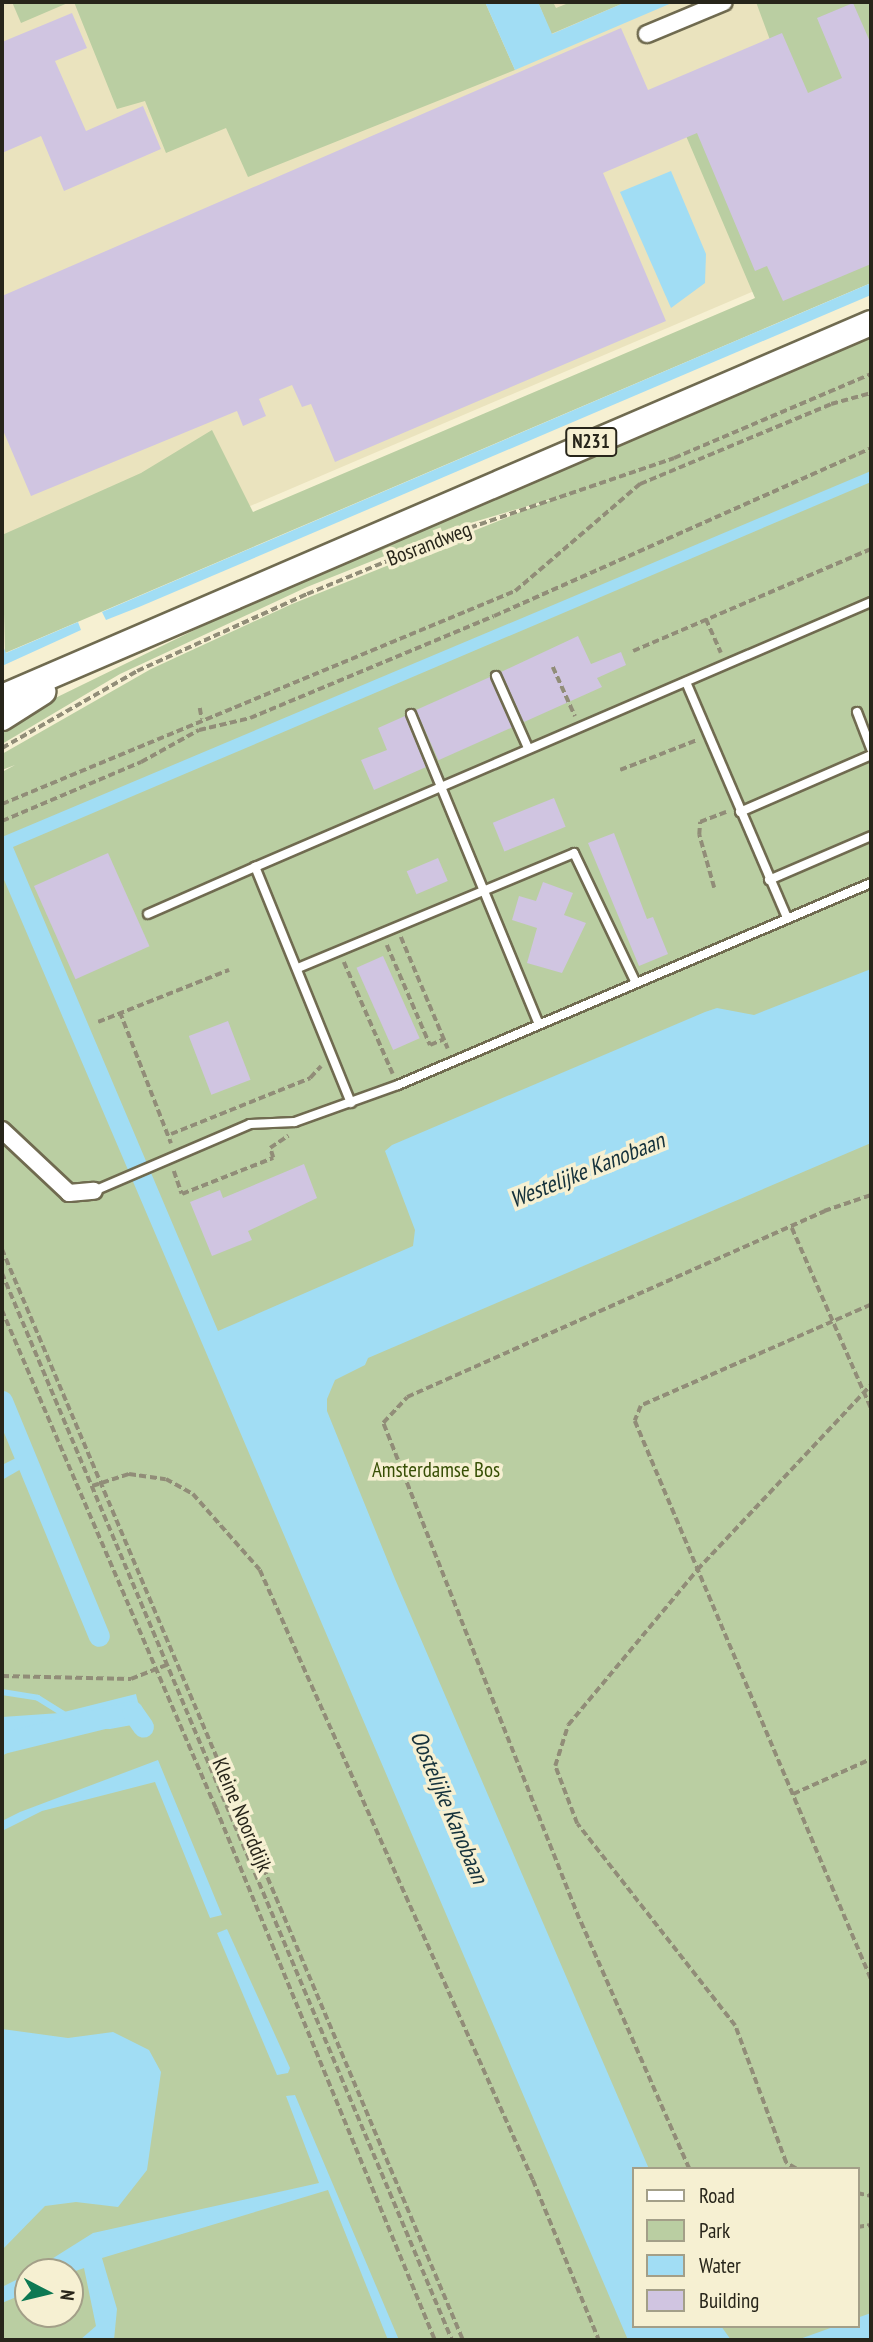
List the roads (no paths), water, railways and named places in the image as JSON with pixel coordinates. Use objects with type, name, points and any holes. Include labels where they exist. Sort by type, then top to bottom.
[{"type":"main road","name":"Bosrandweg","points":[[2,697],[91,662],[871,323]]},
{"type":"main road","name":"Bosrandweg","points":[[2,718],[91,662]]},
{"type":"street","points":[[647,34],[724,2]]},
{"type":"street","points":[[2,1130],[69,1192],[94,1191]]},
{"type":"lane","points":[[148,914],[440,785],[871,602]]},
{"type":"lane","points":[[496,676],[528,748]]},
{"type":"lane","points":[[686,682],[787,918]]},
{"type":"lane","points":[[857,712],[871,749]]},
{"type":"lane","points":[[411,714],[539,1024]]},
{"type":"lane","points":[[739,810],[871,755]]},
{"type":"lane","points":[[769,880],[871,836]]},
{"type":"lane","points":[[298,968],[574,853],[636,983]]},
{"type":"lane","points":[[255,867],[333,1050],[351,1103]]},
{"type":"lane","points":[[94,1191],[250,1124],[295,1122],[398,1086],[871,883]]},
{"type":"water","points":[[485,2],[538,2],[552,34],[626,2],[674,2],[515,70]]},
{"type":"water","points":[[671,171],[706,254],[705,283],[671,308],[620,192]]},
{"type":"water","points":[[871,283],[871,295],[139,607],[106,620],[102,612]]},
{"type":"water","points":[[871,471],[871,482],[13,847],[218,1331],[413,1246],[415,1230],[385,1151],[392,1145],[705,1012],[717,1008],[754,1015],[871,969],[871,1143],[368,1358],[365,1365],[335,1380],[327,1399],[327,1411],[395,1579],[648,2167],[632,2167],[632,2328],[722,2328],[731,2340],[628,2340],[2,875],[2,837]]},
{"type":"water","points":[[78,622],[81,630],[2,666],[2,644],[6,653]]},
{"type":"water","points":[[30,1451],[35,1461],[2,1480],[2,1465]]},
{"type":"water","points":[[136,1694],[143,1723],[110,1729],[52,1726],[2,1756],[2,1717],[60,1713]]},
{"type":"water","points":[[158,1760],[222,1915],[210,1918],[155,1782],[42,1811],[2,1831],[2,1821],[20,1812]]},
{"type":"water","points":[[227,1929],[290,2068],[288,2073],[277,2075],[217,1933]]},
{"type":"water","points":[[2,2029],[68,2038],[113,2032],[149,2050],[161,2072],[147,2170],[118,2207],[76,2202],[45,2206],[2,2250]]},
{"type":"water","points":[[295,2095],[399,2340],[388,2340],[328,2190],[102,2258],[117,2309],[114,2340],[80,2340],[96,2326],[84,2258],[53,2258],[93,2233],[319,2183],[286,2096]]},
{"type":"water","points":[[14,2281],[14,2298],[2,2303],[2,2287]]},
{"type":"water","points":[[871,2313],[871,2340],[797,2340],[830,2328],[859,2328],[859,2317]]},
{"type":"waterway","points":[[2,1401],[99,1636]]},
{"type":"waterway","points":[[2,1692],[38,1698],[67,1716]]},
{"type":"waterway","points":[[2,1743],[132,1711],[143,1727]]},
{"type":"water label","name":"Westelijke Kanobaan","points":[[587,1170]]},
{"type":"water label","name":"Oostelijke Kanobaan","points":[[449,1807]]},
{"type":"park label","name":"Amsterdamse Bos","points":[[436,1470]]}]
